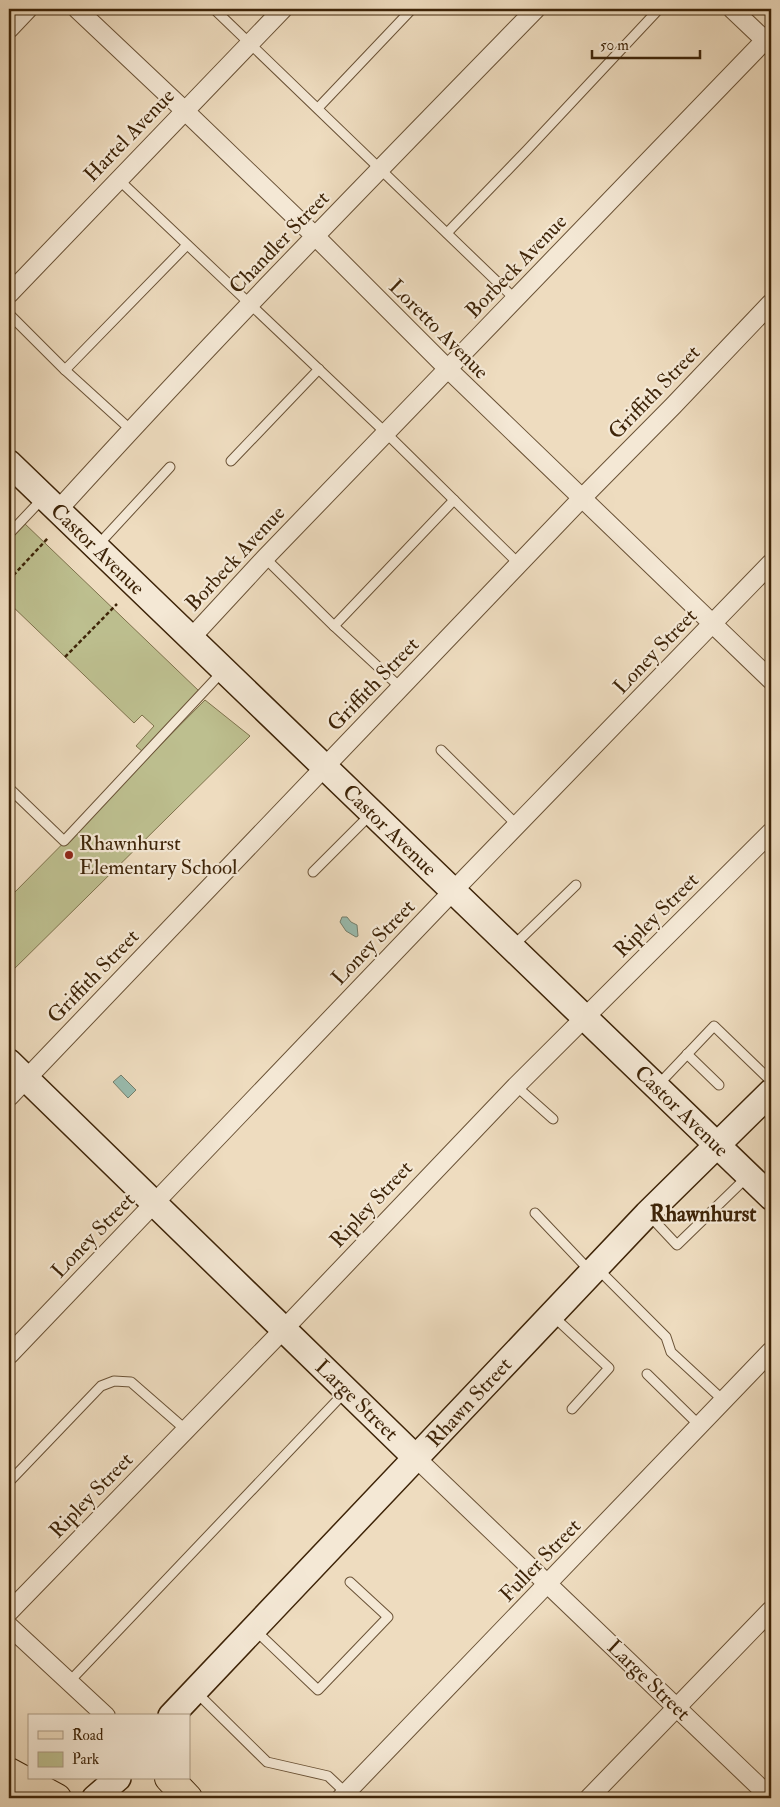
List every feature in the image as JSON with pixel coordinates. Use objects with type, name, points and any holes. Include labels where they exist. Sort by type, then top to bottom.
[{"type":"main road","name":"Castor Avenue","points":[[9,463],[771,1197]]},
{"type":"main road","name":"Large Street","points":[[17,1070],[416,1458]]},
{"type":"main road","name":"Rhawn Street","points":[[173,1714],[647,1214],[716,1144],[771,1092]]},
{"type":"main road","points":[[87,1798],[99,1780]]},
{"type":"main road","points":[[95,1798],[116,1780]]},
{"type":"main road","points":[[171,1780],[188,1798]]},
{"type":"main road","points":[[17,1784],[58,1798]]},
{"type":"street","points":[[9,29],[28,9]]},
{"type":"street","name":"Loretto Avenue","points":[[77,9],[315,236],[581,499],[630,543],[771,680]]},
{"type":"street","name":"Hartel Avenue","points":[[9,294],[283,9]]},
{"type":"street","name":"Chandler Street","points":[[51,503],[131,430],[315,236],[536,9]]},
{"type":"street","points":[[732,9],[769,40]]},
{"type":"street","name":"Borbeck Avenue","points":[[191,638],[265,558],[515,299],[769,40]]},
{"type":"street","name":"Griffith Street","points":[[9,1097],[17,1070],[325,767],[771,303]]},
{"type":"street","name":"Loney Street","points":[[9,1355],[453,891],[771,563]]},
{"type":"street","name":"Ripley Street","points":[[9,1612],[284,1330],[516,1086],[771,832]]},
{"type":"street","name":"Fuller Street","points":[[343,1796],[771,1351]]},
{"type":"street","name":"Large Street","points":[[416,1458],[771,1798]]},
{"type":"street","points":[[589,1798],[771,1610]]},
{"type":"street","points":[[9,1626],[104,1714]]},
{"type":"lane","points":[[214,9],[515,299]]},
{"type":"lane","points":[[318,108],[412,9]]},
{"type":"lane","points":[[446,233],[528,150],[659,9]]},
{"type":"lane","points":[[118,179],[386,433],[519,564]]},
{"type":"lane","points":[[65,370],[187,245]]},
{"type":"lane","points":[[9,314],[65,370],[131,430]]},
{"type":"lane","points":[[231,461],[319,369]]},
{"type":"lane","points":[[96,547],[170,468]]},
{"type":"lane","points":[[334,626],[454,500]]},
{"type":"lane","points":[[9,534],[51,503]]},
{"type":"lane","points":[[265,558],[400,688]]},
{"type":"lane","points":[[9,788],[64,841],[224,670]]},
{"type":"lane","points":[[441,750],[517,825]]},
{"type":"lane","points":[[313,872],[372,813]]},
{"type":"lane","points":[[512,948],[576,885]]},
{"type":"lane","points":[[656,1087],[714,1026],[771,1081]]},
{"type":"lane","points":[[687,1054],[719,1085]]},
{"type":"lane","points":[[516,1086],[553,1119]]},
{"type":"lane","points":[[647,1214],[677,1245],[749,1175]]},
{"type":"lane","points":[[534,1213],[666,1337],[671,1352],[724,1400]]},
{"type":"lane","points":[[551,1314],[609,1368],[572,1409]]},
{"type":"lane","points":[[646,1374],[700,1425]]},
{"type":"lane","points":[[9,1482],[101,1386],[114,1381],[131,1382],[186,1430]]},
{"type":"lane","points":[[70,1682],[346,1391]]},
{"type":"lane","points":[[254,1629],[318,1690],[388,1617],[350,1582]]},
{"type":"lane","points":[[195,1691],[267,1762],[328,1776],[343,1796]]},
{"type":"path","points":[[9,580],[48,538]]},
{"type":"path","points":[[65,657],[117,604]]},
{"type":"green space","points":[[23,522],[200,692],[143,752],[136,746],[154,726],[142,715],[134,723],[9,603],[9,537]]},
{"type":"green space","points":[[205,700],[250,736],[9,974],[9,898]]},
{"type":"shaded area","points":[[342,917],[347,917],[357,925],[358,936],[356,937],[346,931],[340,922]]},
{"type":"shaded area","points":[[121,1075],[136,1090],[128,1098],[113,1082]]},
{"type":"place","name":"Rhawnhurst Elementary School","points":[[69,855]]},
{"type":"district","name":"Rhawnhurst","points":[[703,1213]]}]
